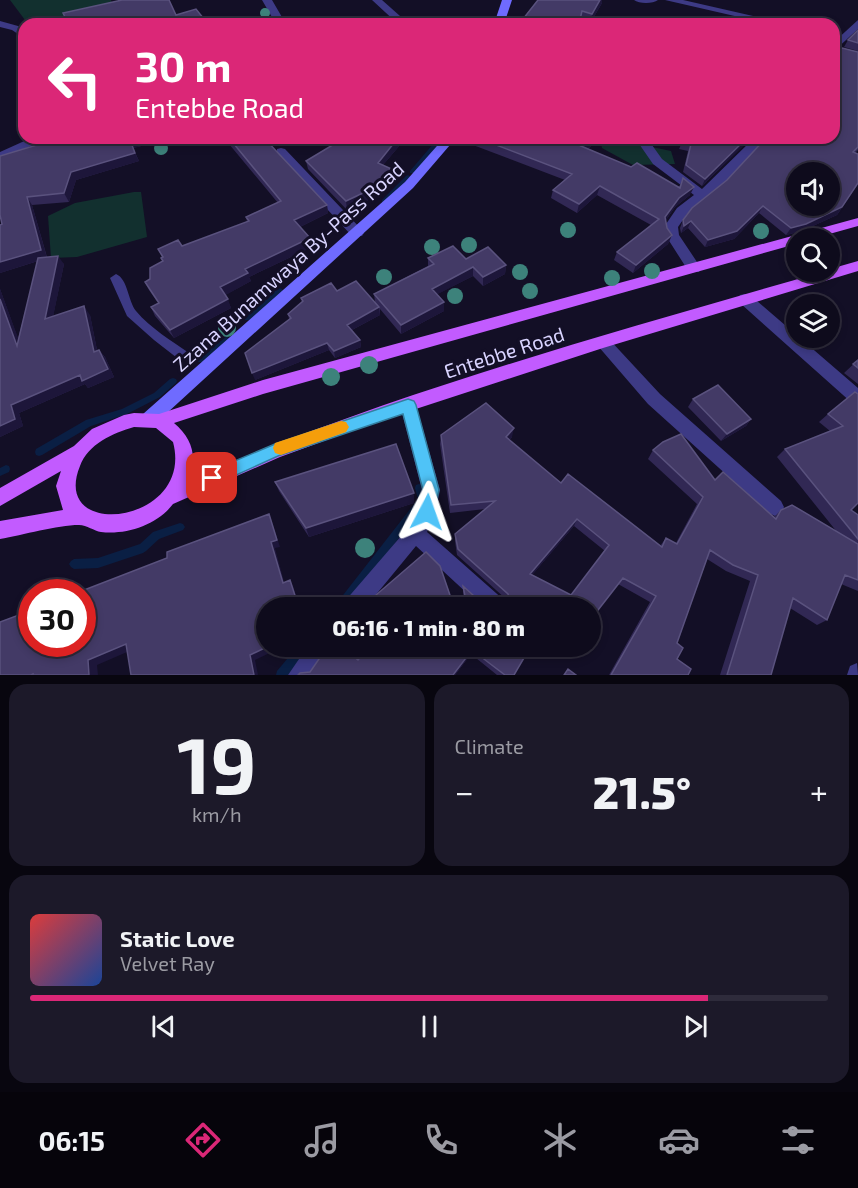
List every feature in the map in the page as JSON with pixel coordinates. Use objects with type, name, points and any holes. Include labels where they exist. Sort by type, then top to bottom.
[{"type":"main road","name":"Entebbe Road","points":[[837,228],[858,222]]},
{"type":"main road","name":"Entebbe Road","points":[[154,420],[263,387],[786,242]]},
{"type":"main road","name":"Entebbe Road","points":[[170,496],[275,451],[408,405],[603,342],[858,266]]},
{"type":"main road","points":[[0,498],[78,452],[103,430],[134,420],[154,420],[180,438],[186,466],[170,496],[155,511],[135,521],[115,526],[96,524],[80,516],[71,507],[66,494],[66,480],[70,465],[78,452]]},
{"type":"main road","points":[[0,530],[80,516]]},
{"type":"street","points":[[267,0],[278,18]]},
{"type":"street","points":[[377,0],[397,18]]},
{"type":"street","points":[[501,18],[507,0]]},
{"type":"street","points":[[639,0],[653,0]]},
{"type":"street","points":[[670,0],[755,18]]},
{"type":"street","points":[[840,36],[858,23]]},
{"type":"street","points":[[0,24],[18,30]]},
{"type":"street","points":[[0,157],[28,144]]},
{"type":"street","name":"Zzana Bunamwaya By-Pass Road","points":[[154,420],[409,185],[445,144]]},
{"type":"street","points":[[643,144],[645,149],[663,166],[703,195]]},
{"type":"street","points":[[694,268],[673,236],[670,227],[682,211],[718,183],[755,144]]},
{"type":"street","points":[[281,152],[357,233]]},
{"type":"street","points":[[745,299],[858,398]]},
{"type":"street","points":[[603,342],[654,399],[775,507]]},
{"type":"street","points":[[361,597],[420,527],[427,512],[431,490],[408,405]]},
{"type":"street","points":[[415,533],[486,597]]},
{"type":"street","points":[[298,675],[312,657]]},
{"type":"lane","points":[[116,278],[131,313],[185,357]]},
{"type":"green space","points":[[10,0],[111,0],[113,6],[73,18],[24,18]]},
{"type":"green space","points":[[601,144],[648,144],[671,151],[675,164],[633,165],[602,148]]},
{"type":"green space","points":[[141,192],[147,237],[77,257],[51,258],[48,216],[75,203]]},
{"type":"building","points":[[122,0],[169,0],[176,15],[196,9],[203,18],[61,18],[65,17],[63,13]]},
{"type":"building","points":[[538,0],[600,0],[592,14],[582,11],[580,18],[524,18]]},
{"type":"building","points":[[858,30],[858,43],[848,40]]},
{"type":"building","points":[[842,48],[858,52],[858,147],[853,152],[858,154],[858,183],[842,207],[840,208],[840,162],[786,162],[786,216],[823,216],[791,228],[763,206],[737,231],[708,240],[691,221],[684,226],[683,220],[692,208],[727,180],[760,144],[840,144],[840,52]]},
{"type":"building","points":[[40,144],[132,144],[135,153],[71,172],[64,193],[27,197],[41,250],[0,262],[0,225],[2,224],[0,156]]},
{"type":"building","points":[[234,144],[270,144],[327,205],[294,220],[310,238],[245,269],[248,273],[220,287],[228,299],[170,330],[151,307],[159,303],[145,282],[150,279],[150,268],[163,261],[158,249],[178,240],[182,246],[249,221],[246,217],[281,201]]},
{"type":"building","points":[[334,144],[393,144],[378,163],[396,171],[380,185],[346,201],[306,161]]},
{"type":"building","points":[[494,144],[584,144],[581,146],[631,167],[637,163],[680,188],[683,178],[694,187],[679,198],[665,217],[667,228],[672,235],[636,265],[617,252],[659,219],[600,186],[579,204],[553,190],[572,174]]},
{"type":"building","points":[[691,144],[741,144],[705,179],[686,165]]},
{"type":"building","points":[[453,246],[466,259],[488,247],[506,265],[483,277],[473,267],[432,289],[444,302],[401,325],[374,294],[434,264],[428,258]]},
{"type":"building","points":[[58,256],[45,319],[84,306],[94,352],[99,350],[108,369],[82,381],[80,375],[11,405],[15,419],[0,426],[0,299],[17,346],[38,258]]},
{"type":"building","points":[[356,281],[379,307],[347,325],[360,340],[334,351],[327,343],[252,373],[245,353],[291,318],[288,314],[303,301],[301,298],[331,283],[337,291]]},
{"type":"building","points":[[718,385],[751,419],[727,434],[693,399]]},
{"type":"building","points":[[855,392],[858,394],[858,503],[851,510],[858,515],[858,539],[785,449],[843,426],[828,414]]},
{"type":"building","points":[[486,403],[514,428],[506,437],[561,483],[568,474],[662,547],[666,538],[677,544],[703,497],[653,450],[663,442],[681,434],[715,480],[723,472],[776,519],[781,510],[792,505],[858,544],[858,580],[845,575],[827,620],[793,598],[771,675],[727,675],[758,575],[733,565],[710,550],[677,643],[683,648],[677,659],[691,669],[688,675],[611,675],[656,596],[623,578],[601,606],[601,597],[509,597],[458,549],[455,534],[495,501],[451,505],[441,435]],"holes":[[[577,519],[609,545],[571,595],[530,574]]]},
{"type":"building","points":[[396,444],[414,493],[306,528],[275,482]]},
{"type":"building","points":[[269,514],[277,540],[271,542],[283,583],[290,580],[295,597],[256,597],[256,652],[250,655],[254,675],[131,675],[126,644],[96,657],[96,585],[167,558],[167,552]]},
{"type":"building","points":[[426,552],[440,566],[451,597],[374,597]]},
{"type":"building","points":[[463,586],[475,597],[465,597]]},
{"type":"building","points":[[18,615],[18,657],[95,657],[88,660],[89,675],[0,675],[0,622]]},
{"type":"building","points":[[320,657],[354,657],[358,660],[361,657],[467,657],[453,675],[298,675],[310,672]]},
{"type":"building","points":[[481,657],[525,657],[514,675],[505,675]]},
{"type":"building","points":[[568,669],[576,675],[564,675]]},
{"type":"waterway","points":[[412,172],[436,144]]},
{"type":"waterway","points":[[384,202],[408,177]]},
{"type":"waterway","points":[[248,318],[279,291]]},
{"type":"waterway","points":[[200,360],[226,340]]},
{"type":"waterway","points":[[39,452],[89,423],[124,412],[157,395],[173,381]]},
{"type":"waterway","points":[[0,472],[6,469]]},
{"type":"waterway","points":[[347,597],[423,500],[419,488]]},
{"type":"waterway","points":[[74,564],[98,563],[143,548],[156,535],[180,527]]},
{"type":"waterway","points":[[281,675],[296,657]]},
{"type":"slow traffic","points":[[281,448],[341,427]]},
{"type":"route","points":[[212,478],[275,451],[408,405],[431,490],[427,512]]}]
